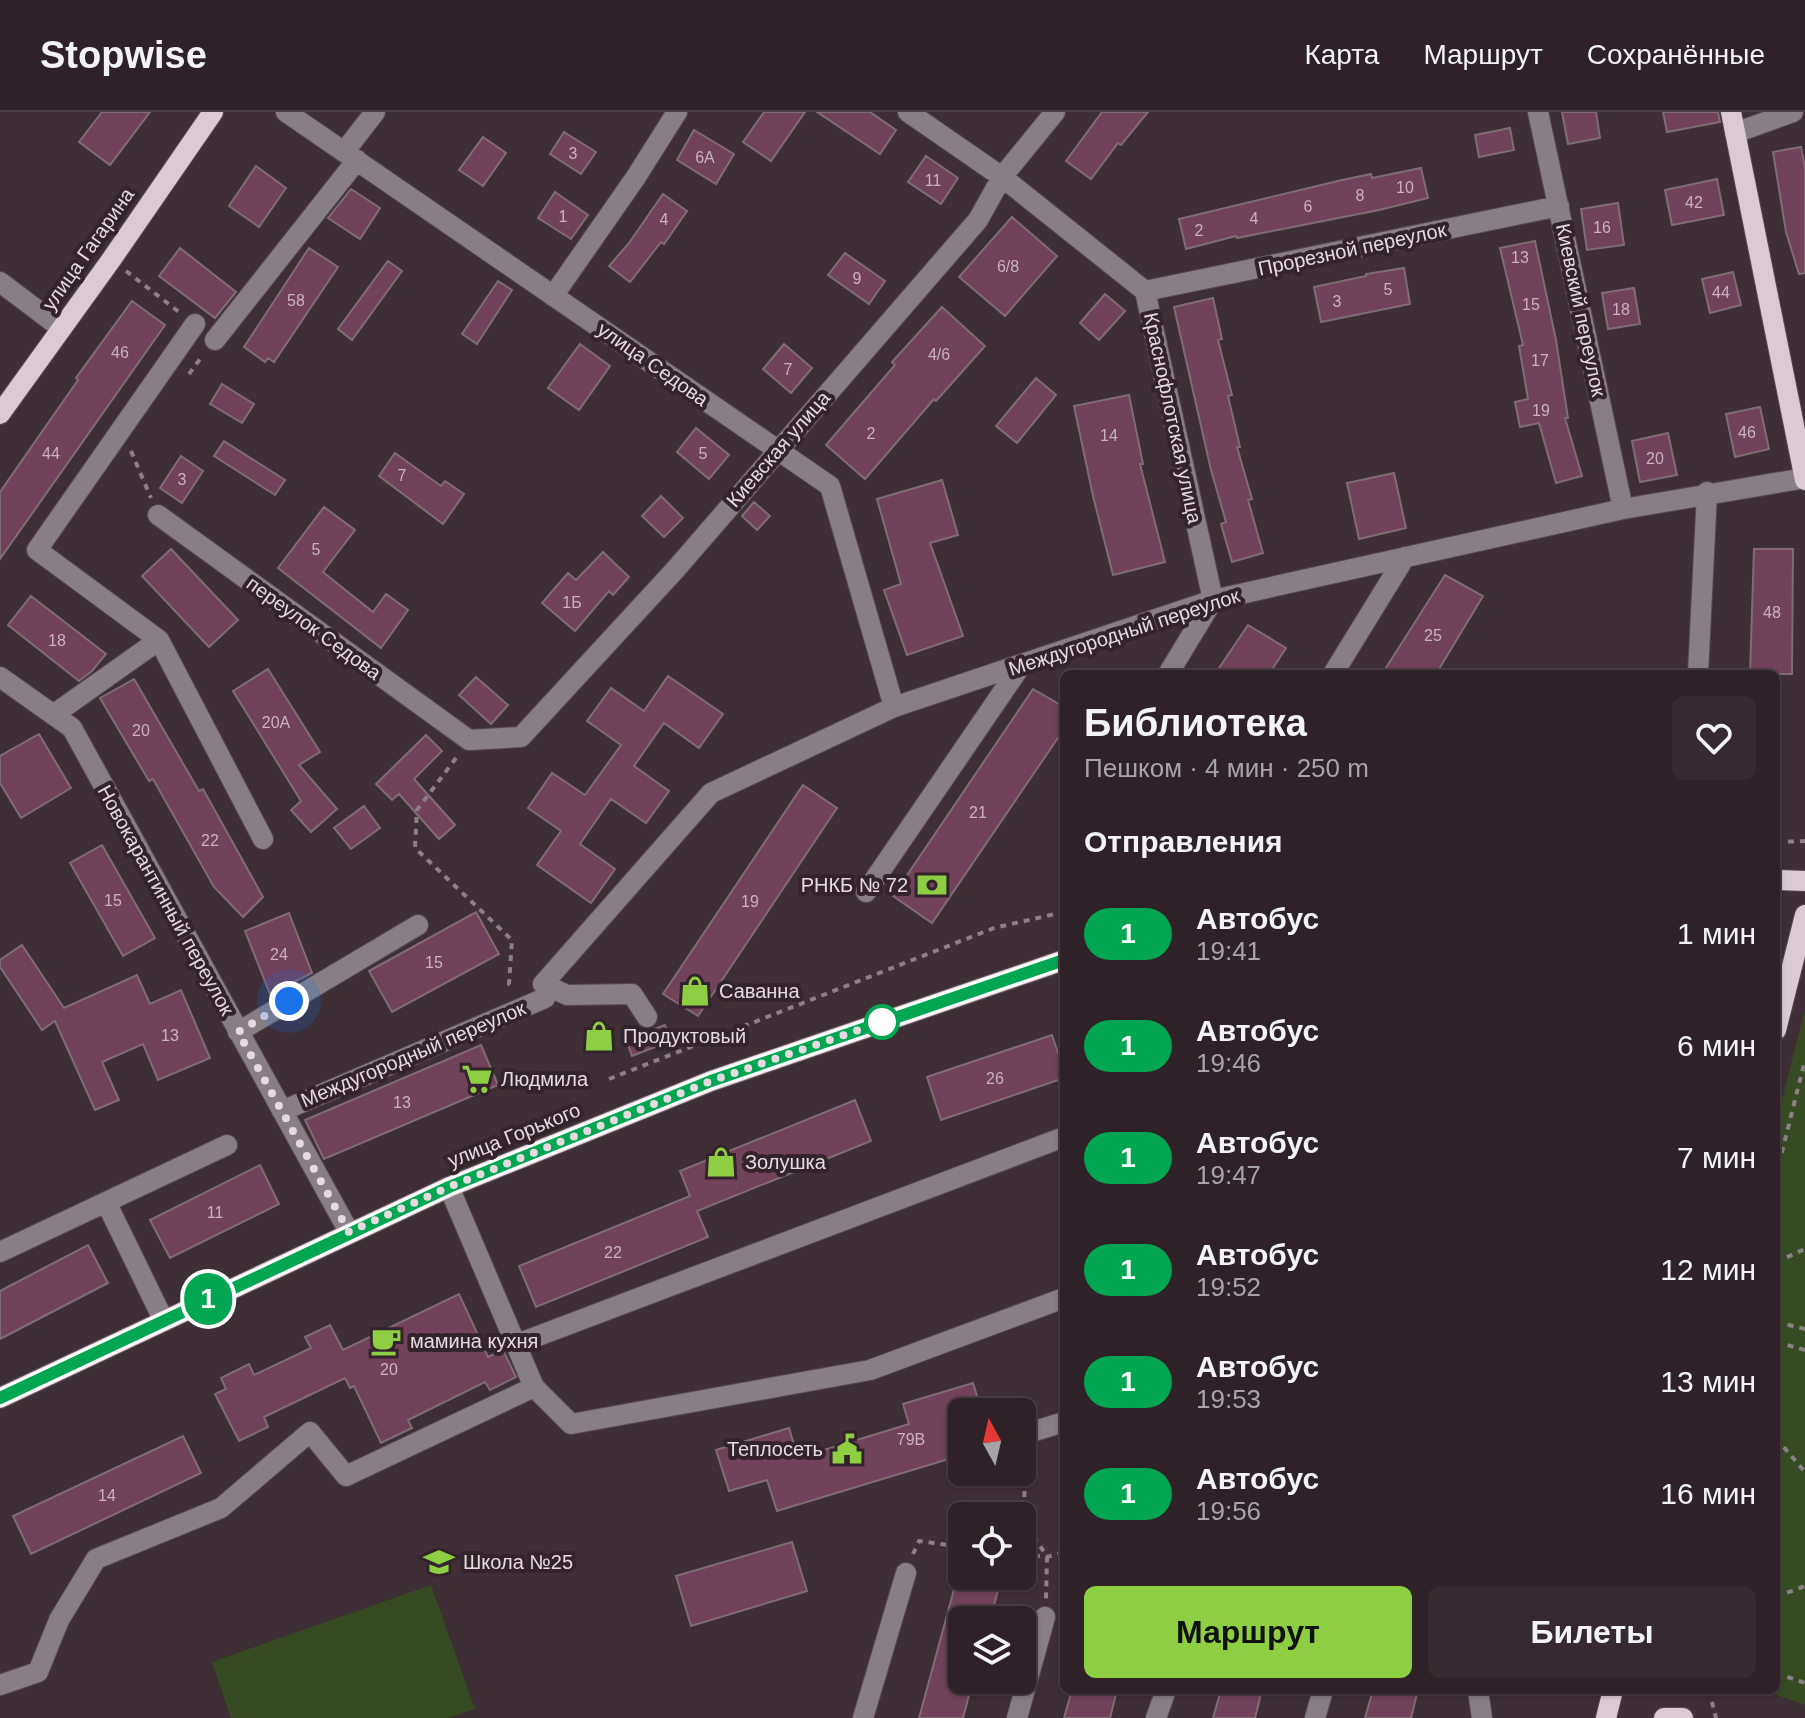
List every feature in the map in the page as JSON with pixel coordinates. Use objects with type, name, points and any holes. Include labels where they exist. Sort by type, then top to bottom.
[{"type":"main road","name":"улица Гагарина","points":[[0,414],[213,112]]},
{"type":"main road","points":[[1733,122],[1805,479]]},
{"type":"main road","points":[[1780,880],[1805,881]]},
{"type":"main road","points":[[1780,1014],[1805,915]]},
{"type":"main road","name":"улица Горького","points":[[0,1398],[449,1187],[711,1081],[1060,961]]},
{"type":"main road","points":[[1606,1718],[1612,1694]]},
{"type":"lane","name":"улица Седова","points":[[286,112],[830,486],[894,707]]},
{"type":"lane","points":[[215,340],[351,156],[375,112]]},
{"type":"lane","points":[[553,296],[677,112]]},
{"type":"lane","name":"Краснофлотская улица","points":[[908,112],[1002,177],[1145,291],[1213,600]]},
{"type":"lane","name":"Киевская улица","points":[[469,740],[521,737],[675,570],[978,220],[1002,177],[1055,112]]},
{"type":"lane","name":"Киевский переулок","points":[[1538,112],[1623,509]]},
{"type":"lane","points":[[1733,122],[1793,112]]},
{"type":"lane","name":"Прорезной переулок","points":[[1145,291],[1559,206]]},
{"type":"lane","points":[[0,282],[61,328]]},
{"type":"lane","points":[[195,324],[37,550],[159,640],[263,839]]},
{"type":"lane","name":"Междугородный переулок","points":[[282,1111],[544,991],[711,793],[894,707],[1213,600],[1623,509],[1707,492],[1805,479]]},
{"type":"lane","points":[[1698,670],[1707,492]]},
{"type":"lane","name":"переулок Седова","points":[[158,515],[469,740]]},
{"type":"lane","points":[[1335,670],[1405,557]]},
{"type":"lane","points":[[1170,670],[1213,600]]},
{"type":"lane","points":[[53,715],[159,640]]},
{"type":"lane","points":[[866,892],[1022,664]]},
{"type":"lane","name":"Новокарантинный переулок","points":[[0,677],[72,728],[349,1232]]},
{"type":"lane","points":[[238,1032],[418,925]]},
{"type":"lane","points":[[544,991],[567,995],[632,994],[647,1017]]},
{"type":"lane","points":[[517,1344],[1060,1139]]},
{"type":"lane","points":[[0,1252],[227,1145]]},
{"type":"lane","points":[[449,1187],[534,1387],[571,1424],[870,1370],[1060,1299]]},
{"type":"lane","points":[[106,1202],[163,1319]]},
{"type":"lane","points":[[0,1685],[38,1672],[59,1620],[96,1559],[221,1508],[310,1432],[346,1476],[534,1387]]},
{"type":"lane","points":[[1036,1431],[1060,1423]]},
{"type":"lane","points":[[863,1718],[906,1573]]},
{"type":"lane","points":[[1017,1718],[1045,1617]]},
{"type":"lane","points":[[1156,1718],[1165,1694]]},
{"type":"lane","points":[[1315,1718],[1322,1694]]},
{"type":"lane","points":[[1479,1694],[1482,1718]]},
{"type":"path","points":[[469,740],[417,810],[415,848],[512,940],[509,984],[544,991]]},
{"type":"path","points":[[1780,842],[1805,841]]},
{"type":"path","points":[[609,1079],[994,928],[1060,913]]},
{"type":"path","points":[[1780,1160],[1805,1060]]},
{"type":"path","points":[[1780,1260],[1805,1249]]},
{"type":"path","points":[[1780,1323],[1805,1329]]},
{"type":"path","points":[[1780,1343],[1805,1350]]},
{"type":"path","points":[[1780,1443],[1805,1472]]},
{"type":"path","points":[[1024,1486],[1024,1520],[1047,1557],[1045,1617]]},
{"type":"path","points":[[919,1541],[948,1545]]},
{"type":"path","points":[[1036,1556],[1047,1557],[1060,1553]]},
{"type":"path","points":[[1780,1595],[1805,1586]]},
{"type":"path","points":[[1780,1674],[1805,1683]]},
{"type":"path","points":[[1710,1694],[1716,1718]]},
{"type":"green space","points":[[1805,1009],[1805,1705],[1774,1694],[1780,1694],[1780,1108]]},
{"type":"green space","points":[[431,1585],[475,1709],[448,1718],[231,1718],[212,1662]]},
{"type":"building","points":[[102,112],[150,112],[110,165],[79,142]]},
{"type":"building","points":[[764,112],[805,112],[771,161],[743,142]]},
{"type":"building","points":[[817,112],[870,112],[896,130],[880,154]]},
{"type":"building","points":[[1102,112],[1148,112],[1121,145],[1118,143],[1091,179],[1066,161]]},
{"type":"building","points":[[1562,112],[1596,112],[1600,138],[1568,144]]},
{"type":"building","points":[[1663,112],[1718,112],[1720,122],[1667,132]]},
{"type":"building","points":[[1510,128],[1514,150],[1479,157],[1475,135]]},
{"type":"building","points":[[694,130],[734,154],[716,184],[677,160]]},
{"type":"building","points":[[564,132],[596,152],[581,174],[550,154]]},
{"type":"building","points":[[483,137],[506,153],[483,186],[459,170]]},
{"type":"building","points":[[1801,147],[1805,168],[1805,273],[1799,274],[1786,232],[1773,152]]},
{"type":"building","points":[[926,156],[958,178],[941,204],[908,182]]},
{"type":"building","points":[[256,166],[286,188],[259,227],[229,206]]},
{"type":"building","points":[[1421,168],[1428,198],[1236,236],[1186,249],[1179,219],[1342,180],[1371,174],[1372,178]]},
{"type":"building","points":[[1717,179],[1724,215],[1672,225],[1665,190]]},
{"type":"building","points":[[351,189],[380,208],[360,239],[328,218]]},
{"type":"building","points":[[555,192],[588,215],[571,239],[538,218]]},
{"type":"building","points":[[663,194],[687,211],[664,244],[661,242],[630,282],[609,266]]},
{"type":"building","points":[[1618,203],[1624,245],[1587,250],[1581,209]]},
{"type":"building","points":[[1012,217],[1057,256],[1005,316],[959,277]]},
{"type":"building","points":[[1535,241],[1556,340],[1568,418],[1565,418],[1582,476],[1556,483],[1539,423],[1520,427],[1515,402],[1528,399],[1519,346],[1523,345],[1500,248]]},
{"type":"building","points":[[180,248],[236,292],[215,318],[159,276]]},
{"type":"building","points":[[309,248],[338,267],[274,362],[268,358],[265,362],[244,347]]},
{"type":"building","points":[[845,253],[885,281],[869,304],[828,275]]},
{"type":"building","points":[[388,261],[402,271],[352,340],[338,329]]},
{"type":"building","points":[[1404,268],[1410,304],[1321,322],[1314,287]]},
{"type":"building","points":[[1733,272],[1741,305],[1710,313],[1702,279]]},
{"type":"building","points":[[498,281],[512,290],[477,344],[462,334]]},
{"type":"building","points":[[1634,288],[1640,324],[1608,329],[1602,293]]},
{"type":"building","points":[[1105,294],[1125,311],[1099,340],[1080,323]]},
{"type":"building","points":[[1213,298],[1222,339],[1218,340],[1232,395],[1228,396],[1240,447],[1237,447],[1263,553],[1232,562],[1221,524],[1226,522],[1174,307]]},
{"type":"building","points":[[132,301],[165,325],[0,559],[0,492]]},
{"type":"building","points":[[942,307],[985,346],[865,479],[826,445],[895,365],[892,362]]},
{"type":"building","points":[[580,344],[610,366],[579,410],[548,388]]},
{"type":"building","points":[[784,344],[812,368],[791,393],[763,369]]},
{"type":"building","points":[[1036,378],[1056,395],[1017,443],[996,426]]},
{"type":"building","points":[[222,384],[254,404],[242,423],[210,404]]},
{"type":"building","points":[[1129,395],[1143,464],[1140,464],[1165,562],[1113,575],[1074,406]]},
{"type":"building","points":[[1760,407],[1769,449],[1735,457],[1726,414]]},
{"type":"building","points":[[696,428],[729,455],[709,479],[677,452]]},
{"type":"building","points":[[1668,433],[1677,475],[1640,482],[1632,441]]},
{"type":"building","points":[[224,441],[285,480],[275,495],[214,456]]},
{"type":"building","points":[[395,453],[441,486],[445,481],[464,494],[443,524],[379,476]]},
{"type":"building","points":[[181,456],[203,471],[182,503],[160,488]]},
{"type":"building","points":[[1394,473],[1406,528],[1359,539],[1347,483]]},
{"type":"building","points":[[942,480],[958,535],[930,543],[963,636],[907,655],[884,590],[901,584],[877,499]]},
{"type":"building","points":[[661,496],[683,518],[664,537],[642,516]]},
{"type":"building","points":[[754,502],[770,516],[757,530],[742,516]]},
{"type":"building","points":[[324,507],[355,530],[323,572],[373,612],[386,594],[408,610],[381,648],[278,568]]},
{"type":"building","points":[[171,549],[238,620],[209,647],[142,576]]},
{"type":"building","points":[[1754,549],[1793,549],[1792,674],[1780,674],[1780,670],[1750,670]]},
{"type":"building","points":[[603,552],[629,577],[613,595],[609,591],[575,631],[542,603],[568,573],[576,580]]},
{"type":"building","points":[[1445,575],[1483,596],[1438,670],[1385,670]]},
{"type":"building","points":[[31,596],[106,654],[79,681],[8,625]]},
{"type":"building","points":[[1248,625],[1286,648],[1272,670],[1218,670]]},
{"type":"building","points":[[268,669],[320,752],[299,765],[337,809],[311,832],[291,810],[301,801],[233,691]]},
{"type":"building","points":[[668,676],[723,714],[699,748],[664,723],[634,766],[669,791],[646,823],[611,799],[580,844],[615,869],[591,903],[537,865],[561,831],[528,808],[552,773],[585,795],[621,745],[587,721],[611,688],[644,711]]},
{"type":"building","points":[[476,677],[508,705],[491,724],[459,695]]},
{"type":"building","points":[[134,679],[199,791],[203,789],[263,897],[243,917],[214,887],[153,779],[149,781],[100,698]]},
{"type":"building","points":[[1033,689],[1060,705],[1060,735],[932,923],[893,896]]},
{"type":"building","points":[[39,734],[71,788],[21,818],[0,783],[0,756]]},
{"type":"building","points":[[426,735],[442,751],[414,779],[455,825],[439,839],[399,794],[392,800],[376,784]]},
{"type":"building","points":[[803,785],[837,808],[698,1016],[663,994]]},
{"type":"building","points":[[364,806],[380,828],[351,849],[334,828]]},
{"type":"building","points":[[102,845],[155,938],[123,956],[70,863]]},
{"type":"building","points":[[476,912],[499,954],[392,1012],[369,971]]},
{"type":"building","points":[[289,913],[312,973],[270,994],[245,931]]},
{"type":"building","points":[[22,945],[64,1008],[137,975],[150,1004],[181,990],[210,1058],[158,1080],[143,1044],[102,1062],[119,1100],[95,1110],[55,1021],[42,1030],[0,967],[0,960]]},
{"type":"building","points":[[665,1025],[671,1041],[632,1056],[626,1039]]},
{"type":"building","points":[[1052,1035],[1060,1059],[1060,1079],[941,1120],[927,1077]]},
{"type":"building","points":[[481,1045],[498,1085],[324,1159],[305,1120]]},
{"type":"building","points":[[855,1100],[871,1141],[697,1211],[708,1237],[536,1307],[519,1266],[690,1196],[680,1171]]},
{"type":"building","points":[[260,1165],[279,1204],[170,1258],[150,1220]]},
{"type":"building","points":[[88,1245],[108,1283],[0,1339],[0,1291]]},
{"type":"building","points":[[459,1294],[488,1357],[503,1350],[516,1377],[490,1390],[485,1382],[408,1420],[412,1428],[381,1443],[354,1386],[350,1388],[345,1378],[264,1417],[268,1427],[239,1441],[215,1394],[226,1389],[221,1378],[249,1364],[254,1375],[311,1348],[305,1337],[330,1325],[343,1350]]},
{"type":"building","points":[[973,1383],[978,1398],[948,1398],[948,1459],[777,1511],[767,1480],[729,1491],[716,1450],[789,1428],[798,1458],[909,1424],[903,1404]]},
{"type":"building","points":[[183,1436],[201,1473],[31,1554],[13,1516]]},
{"type":"building","points":[[792,1542],[807,1591],[691,1626],[676,1576]]},
{"type":"building","points":[[954,1590],[998,1590],[994,1606],[949,1606]]},
{"type":"building","points":[[948,1611],[948,1694],[969,1694],[963,1718],[919,1718]]},
{"type":"building","points":[[1071,1694],[1116,1694],[1110,1718],[1064,1718]]},
{"type":"building","points":[[1220,1694],[1261,1694],[1255,1718],[1213,1718]]},
{"type":"building","points":[[1372,1694],[1417,1694],[1411,1718],[1365,1718]]},
{"type":"bus line","name":"1","points":[[0,1398],[449,1187],[711,1081],[1060,961]]},
{"type":"place","name":"РНКБ № 72","points":[[932,885]]},
{"type":"place","name":"Саванна","points":[[695,991]]},
{"type":"place","name":"Продуктовый","points":[[599,1036]]},
{"type":"place","name":"Людмила","points":[[477,1079]]},
{"type":"place","name":"Золушка","points":[[721,1162]]},
{"type":"place","name":"мамина кухня","points":[[386,1341]]},
{"type":"place","name":"Теплосеть","points":[[847,1449]]},
{"type":"place","name":"Школа №25","points":[[439,1562]]},
{"type":"route","points":[[289,1001],[238,1032],[349,1232],[449,1187],[711,1081],[882,1022]]}]
